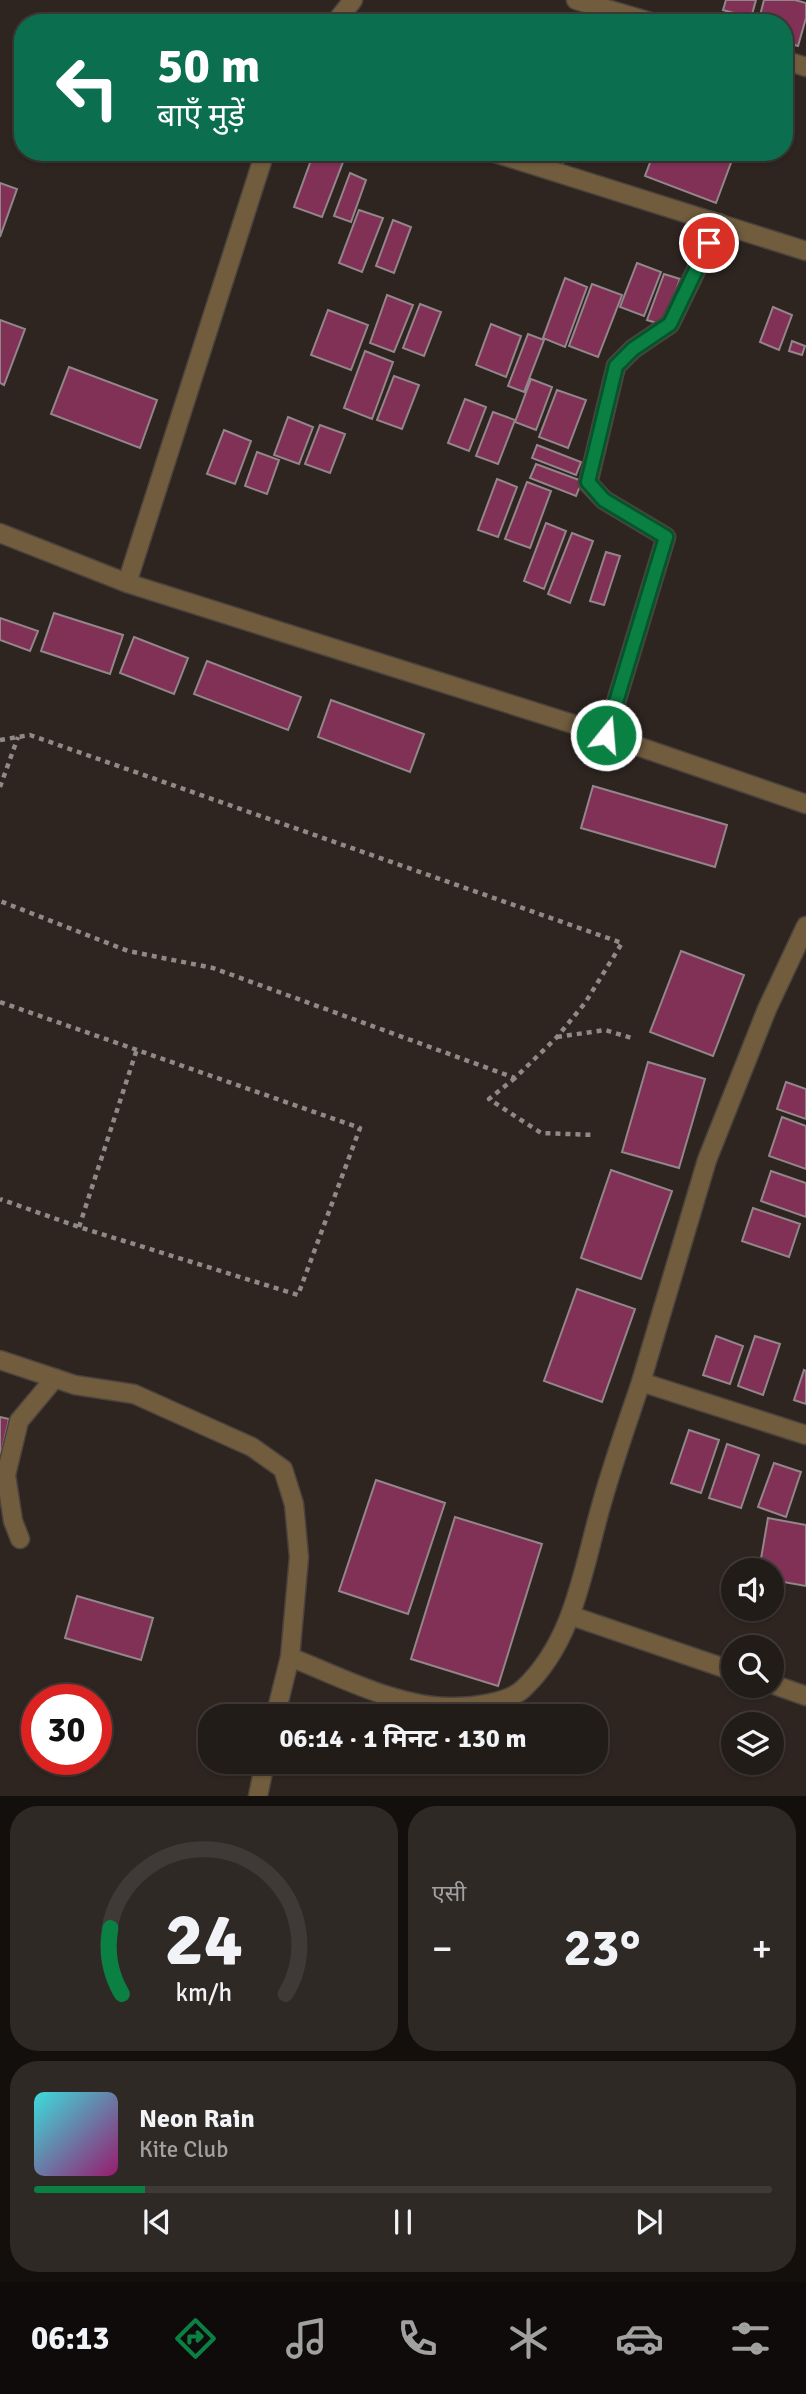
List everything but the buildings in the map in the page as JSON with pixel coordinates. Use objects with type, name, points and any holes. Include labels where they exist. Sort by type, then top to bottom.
[{"type":"street","points":[[342,14],[353,0]]},
{"type":"street","points":[[576,0],[623,14]]},
{"type":"street","points":[[127,583],[262,161]]},
{"type":"street","points":[[521,161],[806,251]]},
{"type":"street","points":[[606,735],[666,537],[604,500],[588,482],[616,366],[633,349],[670,324],[719,223]]},
{"type":"street","points":[[0,533],[127,583],[606,735],[806,804]]},
{"type":"street","points":[[290,1657],[394,1699],[450,1707],[489,1703],[521,1691],[552,1653],[572,1616],[603,1500],[707,1160],[767,1009],[806,926]]},
{"type":"street","points":[[0,1360],[75,1385],[134,1394],[252,1447],[282,1469],[294,1504],[299,1557],[290,1657],[278,1704]]},
{"type":"street","points":[[20,1539],[13,1521],[6,1475],[19,1421],[55,1378]]},
{"type":"street","points":[[641,1382],[806,1435]]},
{"type":"street","points":[[572,1616],[721,1667]]},
{"type":"street","points":[[784,1688],[806,1696]]},
{"type":"street","points":[[258,1796],[263,1774]]},
{"type":"path","points":[[0,740],[30,735],[622,943],[585,1003],[558,1037],[489,1100],[541,1133],[595,1135]]},
{"type":"path","points":[[0,787],[18,737]]},
{"type":"path","points":[[0,901],[128,951],[213,968],[516,1078]]},
{"type":"path","points":[[0,1002],[360,1129],[298,1296],[79,1227],[0,1199]]},
{"type":"path","points":[[558,1037],[605,1030],[635,1039]]},
{"type":"path","points":[[79,1227],[137,1049]]},
{"type":"route","points":[[606,735],[666,537],[604,500],[588,482],[616,366],[633,349],[670,324],[709,243]]}]
